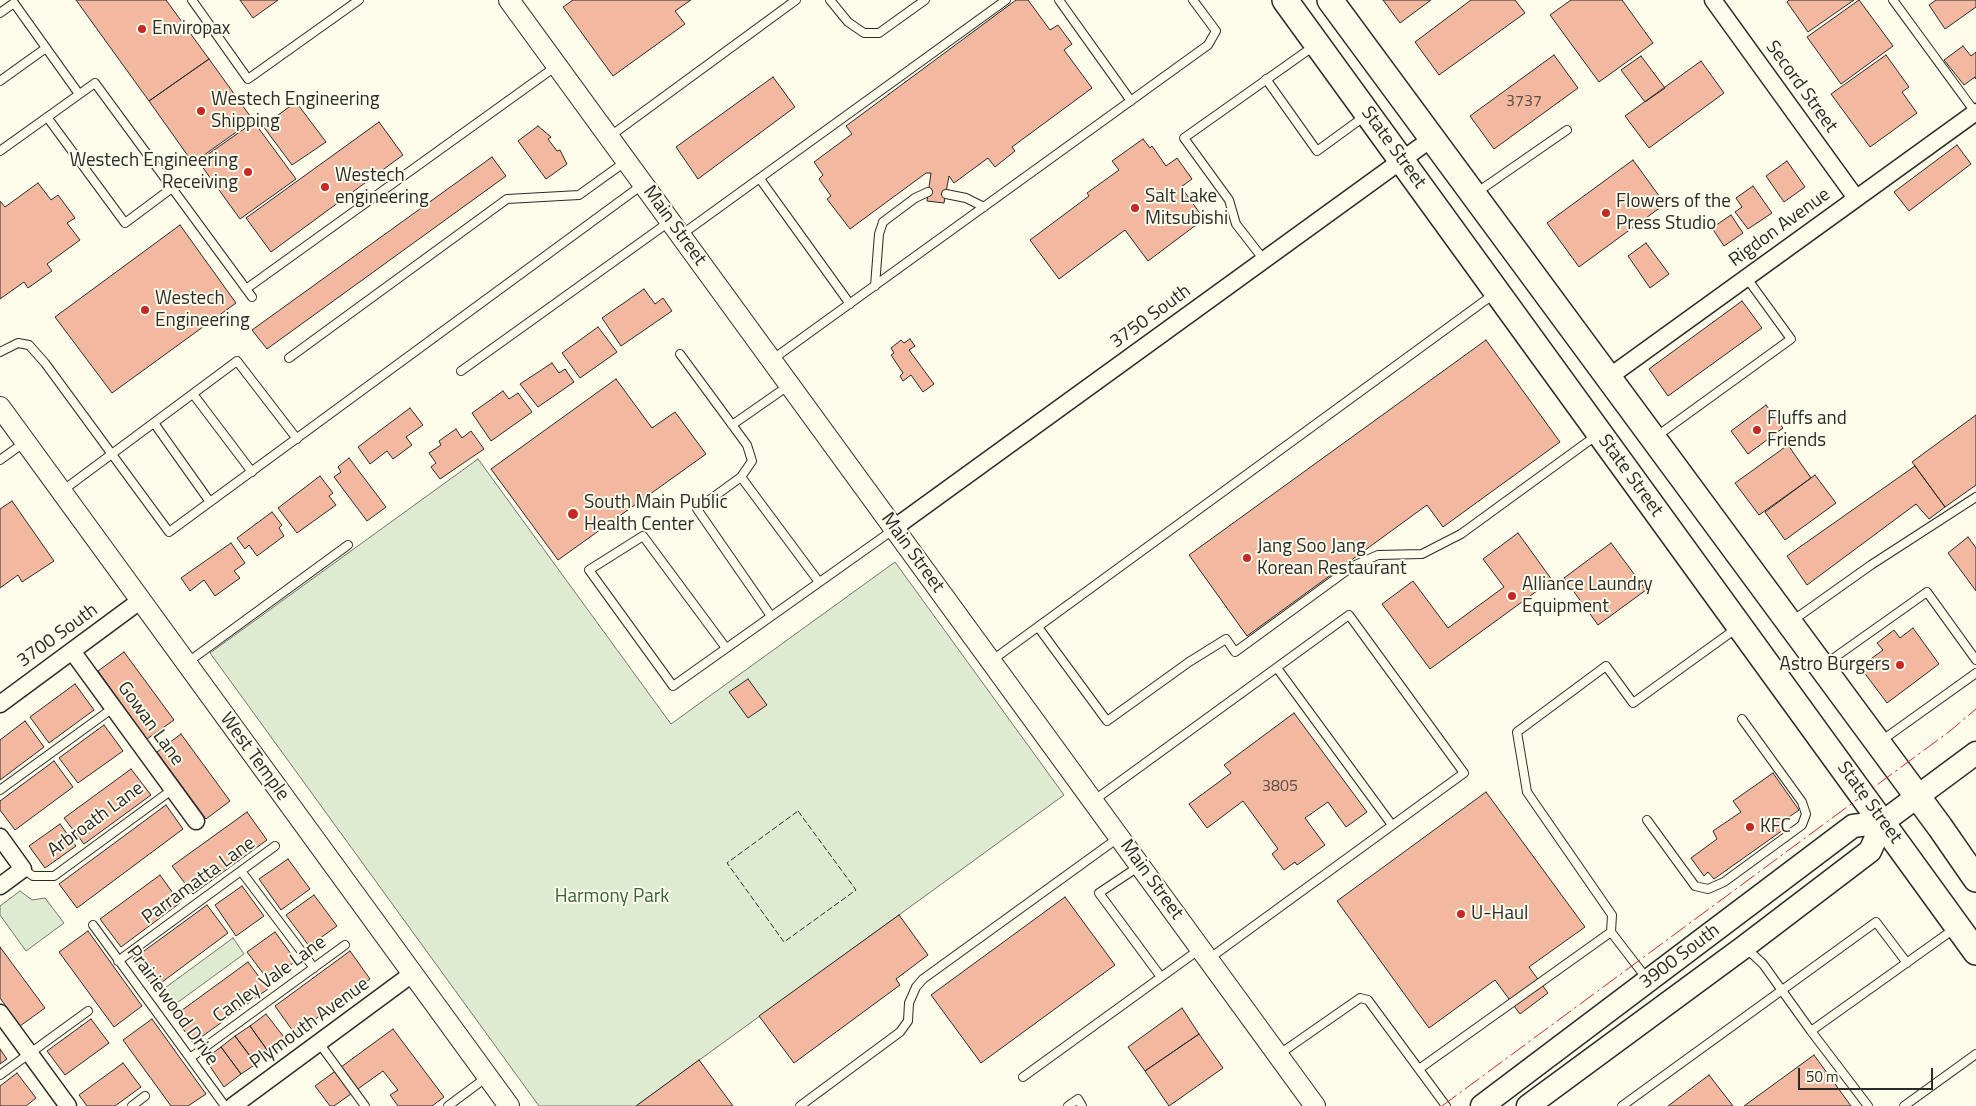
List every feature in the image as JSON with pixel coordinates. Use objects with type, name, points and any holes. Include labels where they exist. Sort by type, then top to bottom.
[{"type":"main road","name":"State Street","points":[[1285,0],[1976,952]]},
{"type":"main road","name":"State Street","points":[[1330,0],[1877,744],[1973,870]]},
{"type":"main road","name":"3900 South","points":[[1482,1106],[1853,826],[1883,822],[1976,754]]},
{"type":"main road","name":"3900 South","points":[[1528,1106],[1744,947],[1870,851],[1883,822]]},
{"type":"street","name":"Main Street","points":[[509,0],[1315,1106]]},
{"type":"street","name":"Secord Street","points":[[1713,0],[1856,198]]},
{"type":"street","name":"Rigdon Avenue","points":[[1609,378],[1975,112]]},
{"type":"street","name":"3750 South","points":[[894,528],[1431,139]]},
{"type":"street","name":"West Temple","points":[[0,407],[509,1106]]},
{"type":"street","name":"3700 South","points":[[0,704],[141,600]]},
{"type":"street","name":"Gowan Lane","points":[[72,651],[196,821]]},
{"type":"street","points":[[0,837],[23,869],[0,886]]},
{"type":"street","name":"Plymouth Avenue","points":[[233,1106],[412,974]]},
{"type":"street","points":[[0,1013],[68,1106]]},
{"type":"lane","points":[[192,0],[248,79],[359,0]]},
{"type":"lane","points":[[609,137],[796,0]]},
{"type":"lane","points":[[830,0],[848,22],[864,33],[879,33],[925,0]]},
{"type":"lane","points":[[461,371],[675,228],[760,179],[1006,0]]},
{"type":"lane","points":[[1059,0],[1131,101]]},
{"type":"lane","points":[[772,360],[1208,45],[1216,30],[1194,0]]},
{"type":"lane","points":[[1893,0],[1975,112]]},
{"type":"lane","points":[[0,13],[14,3],[79,94]]},
{"type":"lane","points":[[1264,260],[1236,224],[1229,200],[1184,138],[1317,43]]},
{"type":"lane","points":[[0,81],[46,48]]},
{"type":"lane","points":[[246,289],[557,65]]},
{"type":"lane","points":[[1266,79],[1317,152],[1368,114]]},
{"type":"lane","points":[[0,151],[95,82],[252,297]]},
{"type":"lane","points":[[47,117],[126,223],[172,188]]},
{"type":"lane","points":[[1473,195],[1567,130]]},
{"type":"lane","points":[[288,358],[507,199],[579,195],[626,161]]},
{"type":"lane","points":[[760,179],[850,304]]},
{"type":"lane","points":[[0,352],[18,343],[29,345],[169,532],[643,184]]},
{"type":"lane","points":[[875,286],[879,234],[883,222],[915,198],[928,192]]},
{"type":"lane","points":[[946,194],[966,198],[984,207]]},
{"type":"lane","points":[[1653,438],[1791,339],[1746,277]]},
{"type":"lane","points":[[991,661],[1497,292]]},
{"type":"lane","points":[[680,354],[747,445],[752,461],[741,478],[697,509],[771,616]]},
{"type":"lane","points":[[62,491],[112,456],[238,360],[297,439]]},
{"type":"lane","points":[[732,425],[790,385]]},
{"type":"lane","points":[[194,394],[252,472]]},
{"type":"lane","points":[[154,424],[210,502]]},
{"type":"lane","points":[[1038,626],[1108,721],[1189,662],[1226,639],[1235,652],[1353,566],[1378,555],[1422,554],[1461,534],[1599,433]]},
{"type":"lane","points":[[0,460],[25,441]]},
{"type":"lane","points":[[741,478],[820,582]]},
{"type":"lane","points":[[1788,623],[1871,565],[1976,497]]},
{"type":"lane","points":[[726,648],[643,536],[589,570],[673,686],[894,528]]},
{"type":"lane","points":[[187,664],[348,545]]},
{"type":"lane","points":[[1821,667],[1928,592],[1976,660]]},
{"type":"lane","points":[[1023,1077],[1161,977],[1204,954],[1392,825],[1464,773],[1349,615],[1093,801]]},
{"type":"lane","points":[[1649,981],[1611,932],[1612,915],[1527,792],[1517,732],[1606,666],[1633,703],[1740,626]]},
{"type":"lane","points":[[1277,668],[1392,825]]},
{"type":"lane","points":[[1877,744],[1976,673]]},
{"type":"lane","points":[[0,790],[113,708]]},
{"type":"lane","points":[[1647,820],[1695,886],[1708,889],[1724,882],[1802,825],[1806,814],[1802,802],[1742,719]]},
{"type":"lane","name":"Arbroath Lane","points":[[23,869],[32,876],[54,876],[173,789]]},
{"type":"lane","points":[[800,1106],[900,1032],[908,1021],[908,1003],[916,987],[923,979],[1119,837]]},
{"type":"lane","name":"Parramatta Lane","points":[[118,960],[275,846]]},
{"type":"lane","points":[[1140,866],[1100,893],[1161,977]]},
{"type":"lane","points":[[241,870],[314,968]]},
{"type":"lane","points":[[1622,1106],[1876,922],[1906,963]]},
{"type":"lane","name":"Prairiewood Drive","points":[[93,925],[225,1106]]},
{"type":"lane","points":[[1812,1031],[1957,926]]},
{"type":"lane","points":[[1419,1069],[1611,932]]},
{"type":"lane","name":"Canley Vale Lane","points":[[190,1058],[346,945]]},
{"type":"lane","points":[[1744,947],[1763,964],[1868,1106]]},
{"type":"lane","points":[[1278,1055],[1360,998],[1368,1000],[1446,1106]]},
{"type":"lane","points":[[0,1075],[88,1011]]},
{"type":"lane","points":[[319,1042],[365,1106]]},
{"type":"lane","points":[[1904,1106],[1976,1054]]},
{"type":"lane","points":[[448,1106],[488,1077]]},
{"type":"lane","points":[[132,1106],[145,1096]]},
{"type":"lane","points":[[1068,1106],[1078,1099],[1082,1106]]},
{"type":"green space","name":"Harmony Park","points":[[478,459],[671,724],[895,562],[1064,795],[636,1106],[539,1106],[210,653]]},
{"type":"green space","points":[[20,891],[32,900],[45,898],[64,923],[26,951],[0,915],[0,906]]},
{"type":"green space","points":[[233,938],[244,954],[170,1008],[158,993]]},
{"type":"building","name":"Enviropax","points":[[76,0],[166,0],[209,59],[149,101]]},
{"type":"building","points":[[240,0],[278,0],[253,18]]},
{"type":"building","points":[[573,0],[691,0],[675,11],[685,24],[613,76],[563,7]]},
{"type":"building","points":[[1016,0],[1028,0],[1050,30],[1058,25],[1072,44],[1064,50],[1092,88],[1012,147],[1015,151],[995,167],[988,158],[954,183],[949,176],[944,203],[927,201],[931,173],[926,173],[850,229],[827,199],[831,196],[819,179],[823,175],[814,162],[852,134],[846,126]]},
{"type":"building","points":[[1383,0],[1431,0],[1400,23]]},
{"type":"building","points":[[1471,0],[1515,0],[1525,13],[1439,75],[1415,42]]},
{"type":"building","points":[[1571,0],[1622,0],[1653,43],[1599,82],[1550,15]]},
{"type":"building","points":[[1789,0],[1854,0],[1808,32],[1787,2]]},
{"type":"building","points":[[1859,0],[1893,46],[1841,84],[1807,37]]},
{"type":"building","points":[[1936,0],[1976,0],[1976,7],[1945,29],[1929,5]]},
{"type":"building","points":[[1963,46],[1971,56],[1976,52],[1976,79],[1975,77],[1964,85],[1944,60]]},
{"type":"building","points":[[1554,55],[1578,88],[1494,149],[1470,116]]},
{"type":"building","points":[[1886,55],[1909,87],[1902,92],[1917,113],[1870,147],[1831,94]]},
{"type":"building","points":[[1641,56],[1665,88],[1645,102],[1621,70]]},
{"type":"building","name":"Westech Engineering Shipping","points":[[209,59],[253,120],[193,163],[149,101]]},
{"type":"building","points":[[1701,61],[1724,93],[1649,148],[1625,116]]},
{"type":"building","points":[[773,77],[795,107],[698,179],[676,147]]},
{"type":"building","points":[[296,102],[326,142],[292,165],[263,126]]},
{"type":"building","name":"Westech Engineering Receiving","points":[[254,122],[296,179],[240,219],[201,165],[206,161],[204,157]]},
{"type":"building","name":"Westech engineering","points":[[379,122],[403,155],[271,252],[246,218]]},
{"type":"building","points":[[538,126],[551,137],[548,139],[557,151],[560,150],[567,164],[546,179],[518,141]]},
{"type":"building","name":"Salt Lake Mitsubishi","points":[[1143,139],[1150,148],[1152,146],[1166,166],[1177,158],[1192,179],[1181,187],[1204,219],[1148,261],[1125,230],[1059,279],[1030,240],[1089,196],[1087,193],[1119,170],[1112,161]]},
{"type":"building","points":[[1957,145],[1971,164],[1909,211],[1894,192]]},
{"type":"building","points":[[492,157],[506,176],[267,349],[252,330]]},
{"type":"building","name":"Flowers of the Press Studio","points":[[1633,160],[1665,204],[1579,267],[1547,223]]},
{"type":"building","points":[[1787,161],[1805,187],[1784,202],[1766,176]]},
{"type":"building","points":[[38,183],[51,200],[58,195],[75,218],[67,223],[80,240],[47,264],[52,271],[28,288],[24,282],[0,299],[0,201],[5,207]]},
{"type":"building","points":[[1753,186],[1772,213],[1748,229],[1735,212],[1742,207],[1736,198]]},
{"type":"building","points":[[1731,215],[1743,233],[1724,246],[1712,228]]},
{"type":"building","name":"Westech Engineering","points":[[180,225],[236,303],[112,393],[55,317]]},
{"type":"building","points":[[1646,243],[1669,274],[1650,288],[1628,256]]},
{"type":"building","points":[[644,289],[655,304],[663,298],[672,311],[621,346],[602,318]]},
{"type":"building","points":[[1742,301],[1762,328],[1668,396],[1649,369]]},
{"type":"building","points":[[598,327],[617,352],[580,378],[562,353]]},
{"type":"building","points":[[910,339],[915,346],[909,350],[934,384],[923,392],[911,375],[903,381],[900,376],[903,373],[891,355],[894,353],[891,348],[901,340],[904,343]]},
{"type":"building","points":[[1486,340],[1560,442],[1443,527],[1427,505],[1247,636],[1189,555]]},
{"type":"building","points":[[552,363],[559,373],[565,369],[574,382],[538,407],[520,384]]},
{"type":"building","name":"South Main Public Health Center","points":[[616,379],[652,428],[675,412],[706,454],[558,560],[491,469]]},
{"type":"building","points":[[503,391],[509,399],[518,393],[532,412],[491,441],[472,413]]},
{"type":"building","name":"Fluffs and Friends","points":[[1766,405],[1783,428],[1748,454],[1731,431]]},
{"type":"building","points":[[410,408],[423,425],[406,437],[412,445],[393,459],[387,451],[370,464],[358,447]]},
{"type":"building","points":[[1976,415],[1976,485],[1945,507],[1912,462]]},
{"type":"building","points":[[456,429],[462,438],[471,431],[484,449],[440,479],[431,467],[436,463],[429,453],[441,445],[439,441]]},
{"type":"building","points":[[1788,445],[1811,478],[1759,515],[1735,483]]},
{"type":"building","points":[[349,458],[386,507],[367,521],[334,477],[341,472],[338,467]]},
{"type":"building","points":[[1915,466],[1945,507],[1929,519],[1916,504],[1807,585],[1787,556]]},
{"type":"building","points":[[1815,475],[1836,503],[1785,540],[1765,512]]},
{"type":"building","points":[[320,476],[333,493],[329,496],[336,505],[297,533],[278,508]]},
{"type":"building","points":[[12,501],[54,561],[22,582],[18,575],[0,588],[0,509]]},
{"type":"building","points":[[272,512],[282,525],[279,528],[284,536],[257,556],[249,545],[245,549],[237,538]]},
{"type":"building","name":"Alliance Laundry Equipment","points":[[1518,533],[1552,580],[1430,669],[1382,604],[1413,581],[1448,628],[1504,587],[1483,559]]},
{"type":"building","points":[[1968,537],[1976,548],[1976,591],[1948,553]]},
{"type":"building","points":[[231,543],[245,563],[234,571],[240,578],[215,596],[204,580],[190,591],[181,578]]},
{"type":"building","points":[[1611,543],[1646,590],[1598,625],[1564,578]]},
{"type":"building","name":"Astro Burgers","points":[[1913,628],[1939,664],[1887,703],[1860,667],[1883,650],[1877,643],[1894,630],[1900,638]]},
{"type":"building","points":[[124,652],[174,720],[147,739],[98,671]]},
{"type":"building","points":[[748,679],[767,705],[748,718],[729,692]]},
{"type":"building","points":[[75,684],[94,710],[49,743],[30,717]]},
{"type":"building","points":[[1294,713],[1367,812],[1346,827],[1328,802],[1305,818],[1325,845],[1297,865],[1295,862],[1284,870],[1272,854],[1278,849],[1243,801],[1207,828],[1189,804],[1231,773],[1224,765]]},
{"type":"building","points":[[25,721],[44,747],[0,780],[0,740]]},
{"type":"building","points":[[104,725],[123,751],[78,783],[59,758]]},
{"type":"building","points":[[181,734],[230,801],[206,819],[157,752]]},
{"type":"building","points":[[54,761],[73,787],[15,830],[0,810],[0,801]]},
{"type":"building","points":[[131,769],[151,795],[84,844],[64,818]]},
{"type":"building","name":"KFC","points":[[1773,773],[1799,810],[1779,824],[1783,830],[1714,879],[1708,872],[1704,876],[1691,858],[1717,839],[1713,831],[1741,812],[1733,801]]},
{"type":"building","name":"U-Haul","points":[[1486,792],[1585,927],[1529,967],[1548,993],[1520,1014],[1495,980],[1429,1028],[1337,901]]},
{"type":"building","points":[[166,805],[183,829],[77,908],[59,884]]},
{"type":"building","points":[[247,812],[267,840],[193,894],[172,866]]},
{"type":"building","points":[[60,824],[76,846],[45,868],[29,846]]},
{"type":"building","points":[[288,859],[310,889],[281,910],[259,879]]},
{"type":"building","points":[[160,875],[180,903],[121,947],[100,919]]},
{"type":"building","points":[[242,886],[264,916],[236,936],[215,905]]},
{"type":"building","points":[[314,895],[337,926],[309,946],[286,915]]},
{"type":"building","points":[[1065,897],[1115,965],[981,1063],[931,995]]},
{"type":"building","points":[[207,905],[228,933],[154,988],[133,959]]},
{"type":"building","points":[[899,915],[928,955],[896,979],[900,985],[794,1063],[759,1016]]},
{"type":"building","points":[[88,931],[142,1006],[114,1027],[59,952]]},
{"type":"building","points":[[275,932],[296,961],[269,981],[247,952]]},
{"type":"building","points":[[0,947],[45,1008],[20,1026],[0,998]]},
{"type":"building","points":[[350,951],[370,979],[295,1034],[275,1006]]},
{"type":"building","points":[[248,962],[268,989],[193,1043],[174,1016]]},
{"type":"building","points":[[1182,1008],[1199,1034],[1145,1071],[1128,1047]]},
{"type":"building","points":[[266,1014],[287,1041],[270,1054],[250,1026]]},
{"type":"building","points":[[91,1019],[109,1043],[65,1075],[47,1051]]},
{"type":"building","points":[[152,1019],[206,1094],[188,1106],[171,1106],[123,1040]]},
{"type":"building","points":[[250,1026],[270,1054],[256,1064],[235,1036]]},
{"type":"building","points":[[393,1029],[444,1097],[432,1106],[398,1106],[390,1095],[398,1090],[383,1071],[334,1106],[330,1106],[315,1086]]},
{"type":"building","points":[[1199,1034],[1223,1068],[1169,1106],[1145,1071]]},
{"type":"building","points":[[235,1036],[256,1064],[241,1074],[221,1047]]},
{"type":"building","points":[[221,1047],[241,1074],[224,1087],[205,1059]]},
{"type":"building","points":[[0,1049],[7,1059],[0,1064]]},
{"type":"building","points":[[1814,1055],[1851,1106],[1744,1106]]},
{"type":"building","points":[[699,1060],[733,1106],[636,1106]]},
{"type":"building","points":[[123,1063],[141,1087],[115,1106],[87,1106],[79,1095]]},
{"type":"building","points":[[17,1073],[36,1098],[26,1106],[0,1106],[0,1086]]},
{"type":"building","points":[[1709,1075],[1733,1106],[1668,1106]]},
{"type":"fence","points":[[798,811],[856,890],[784,942],[727,863],[798,811]]},
{"type":"power","points":[[1442,1106],[1950,731],[1976,709]]},
{"type":"place","name":"Enviropax","points":[[142,29]]},
{"type":"place","name":"Westech Engineering Shipping","points":[[201,111]]},
{"type":"place","name":"Westech Engineering Receiving","points":[[248,172]]},
{"type":"place","name":"Westech engineering","points":[[325,187]]},
{"type":"place","name":"Salt Lake Mitsubishi","points":[[1135,208]]},
{"type":"place","name":"Flowers of the Press Studio","points":[[1606,213]]},
{"type":"place","name":"Westech Engineering","points":[[145,310]]},
{"type":"place","name":"Fluffs and Friends","points":[[1757,430]]},
{"type":"place","name":"South Main Public Health Center","points":[[573,514]]},
{"type":"place","name":"Jang Soo Jang Korean Restaurant","points":[[1247,558]]},
{"type":"place","name":"Alliance Laundry Equipment","points":[[1512,596]]},
{"type":"place","name":"Astro Burgers","points":[[1900,665]]},
{"type":"place","name":"KFC","points":[[1750,827]]},
{"type":"place","name":"U-Haul","points":[[1461,914]]}]
